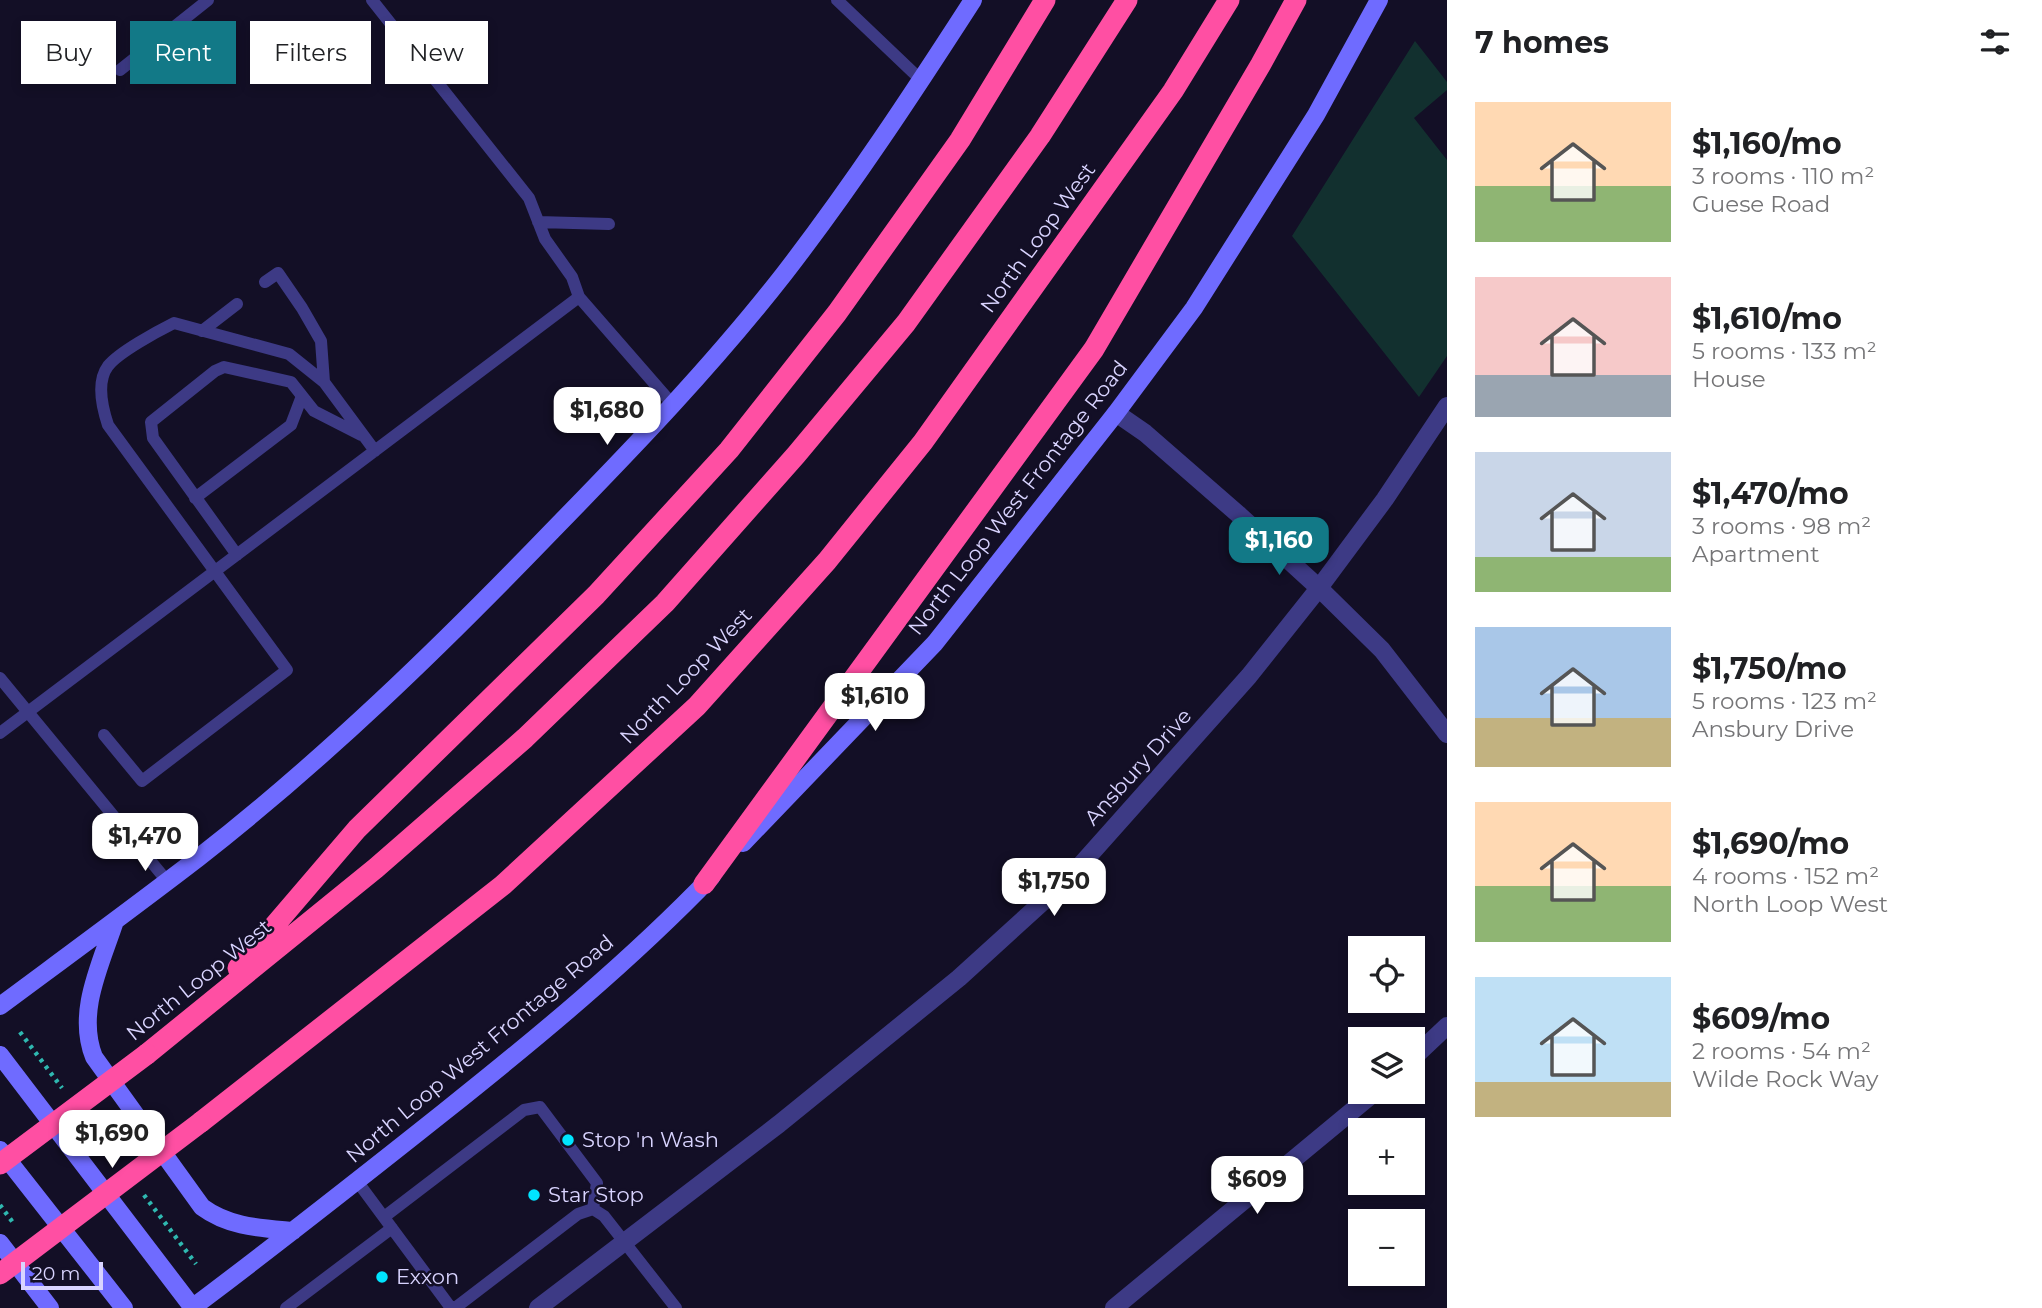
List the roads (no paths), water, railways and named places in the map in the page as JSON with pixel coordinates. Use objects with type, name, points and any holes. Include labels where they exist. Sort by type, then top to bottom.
[{"type":"highway","points":[[201,1011],[356,829],[596,595],[729,450],[837,313],[960,140],[1045,0]]},
{"type":"highway","name":"North Loop West","points":[[0,1164],[147,1054],[366,876],[525,738],[665,603],[796,455],[906,323],[1040,136],[1127,0]]},
{"type":"highway","name":"North Loop West","points":[[0,1274],[201,1122],[503,885],[697,706],[827,561],[923,442],[1173,91],[1228,0]]},
{"type":"highway","points":[[704,884],[1094,349],[1296,0]]},
{"type":"main road","points":[[0,1006],[167,881],[295,777],[448,638],[674,406],[784,273],[921,80],[973,0]]},
{"type":"main road","name":"North Loop West Frontage Road","points":[[193,1308],[531,1042],[624,961],[704,884],[935,643],[1116,413],[1194,308],[1315,115],[1379,0]]},
{"type":"main road","points":[[115,921],[88,1010],[88,1042],[94,1057],[202,1207],[214,1216],[249,1227],[292,1231]]},
{"type":"main road","points":[[0,1055],[193,1308]]},
{"type":"main road","points":[[0,1150],[124,1308]]},
{"type":"main road","points":[[0,1243],[50,1308]]},
{"type":"street","name":"Ansbury Drive","points":[[538,1308],[779,1124],[959,978],[1070,877],[1249,676],[1385,499],[1447,406]]},
{"type":"street","points":[[1116,413],[1145,433],[1319,588],[1381,650],[1447,734]]},
{"type":"street","points":[[1425,1047],[1447,1026]]},
{"type":"street","points":[[1114,1308],[1360,1104]]},
{"type":"lane","points":[[120,70],[208,0]]},
{"type":"lane","points":[[372,0],[528,198],[545,239],[572,277],[579,297],[674,406]]},
{"type":"lane","points":[[837,0],[921,80]]},
{"type":"lane","points":[[538,222],[609,224]]},
{"type":"lane","points":[[265,282],[278,272],[302,308],[321,341],[324,382]]},
{"type":"lane","points":[[0,733],[579,297]]},
{"type":"lane","points":[[202,331],[237,304]]},
{"type":"lane","points":[[104,735],[142,781],[287,670],[107,425],[101,403],[108,366],[147,337],[174,323],[289,354],[324,382],[374,451]]},
{"type":"lane","points":[[237,555],[153,438],[150,422],[215,371],[224,367],[291,382],[314,411],[364,437]]},
{"type":"lane","points":[[195,498],[291,425],[302,396]]},
{"type":"lane","points":[[0,678],[167,881]]},
{"type":"lane","points":[[384,1217],[524,1110],[540,1107],[597,1183],[593,1209]]},
{"type":"lane","points":[[357,1181],[448,1307],[578,1214],[593,1209]]},
{"type":"lane","points":[[593,1209],[604,1216],[676,1308]]},
{"type":"lane","points":[[286,1308],[392,1228]]},
{"type":"place","name":"Stop 'n Wash","points":[[568,1140]]},
{"type":"place","name":"Star Stop","points":[[534,1195]]},
{"type":"place","name":"Exxon","points":[[382,1277]]}]
